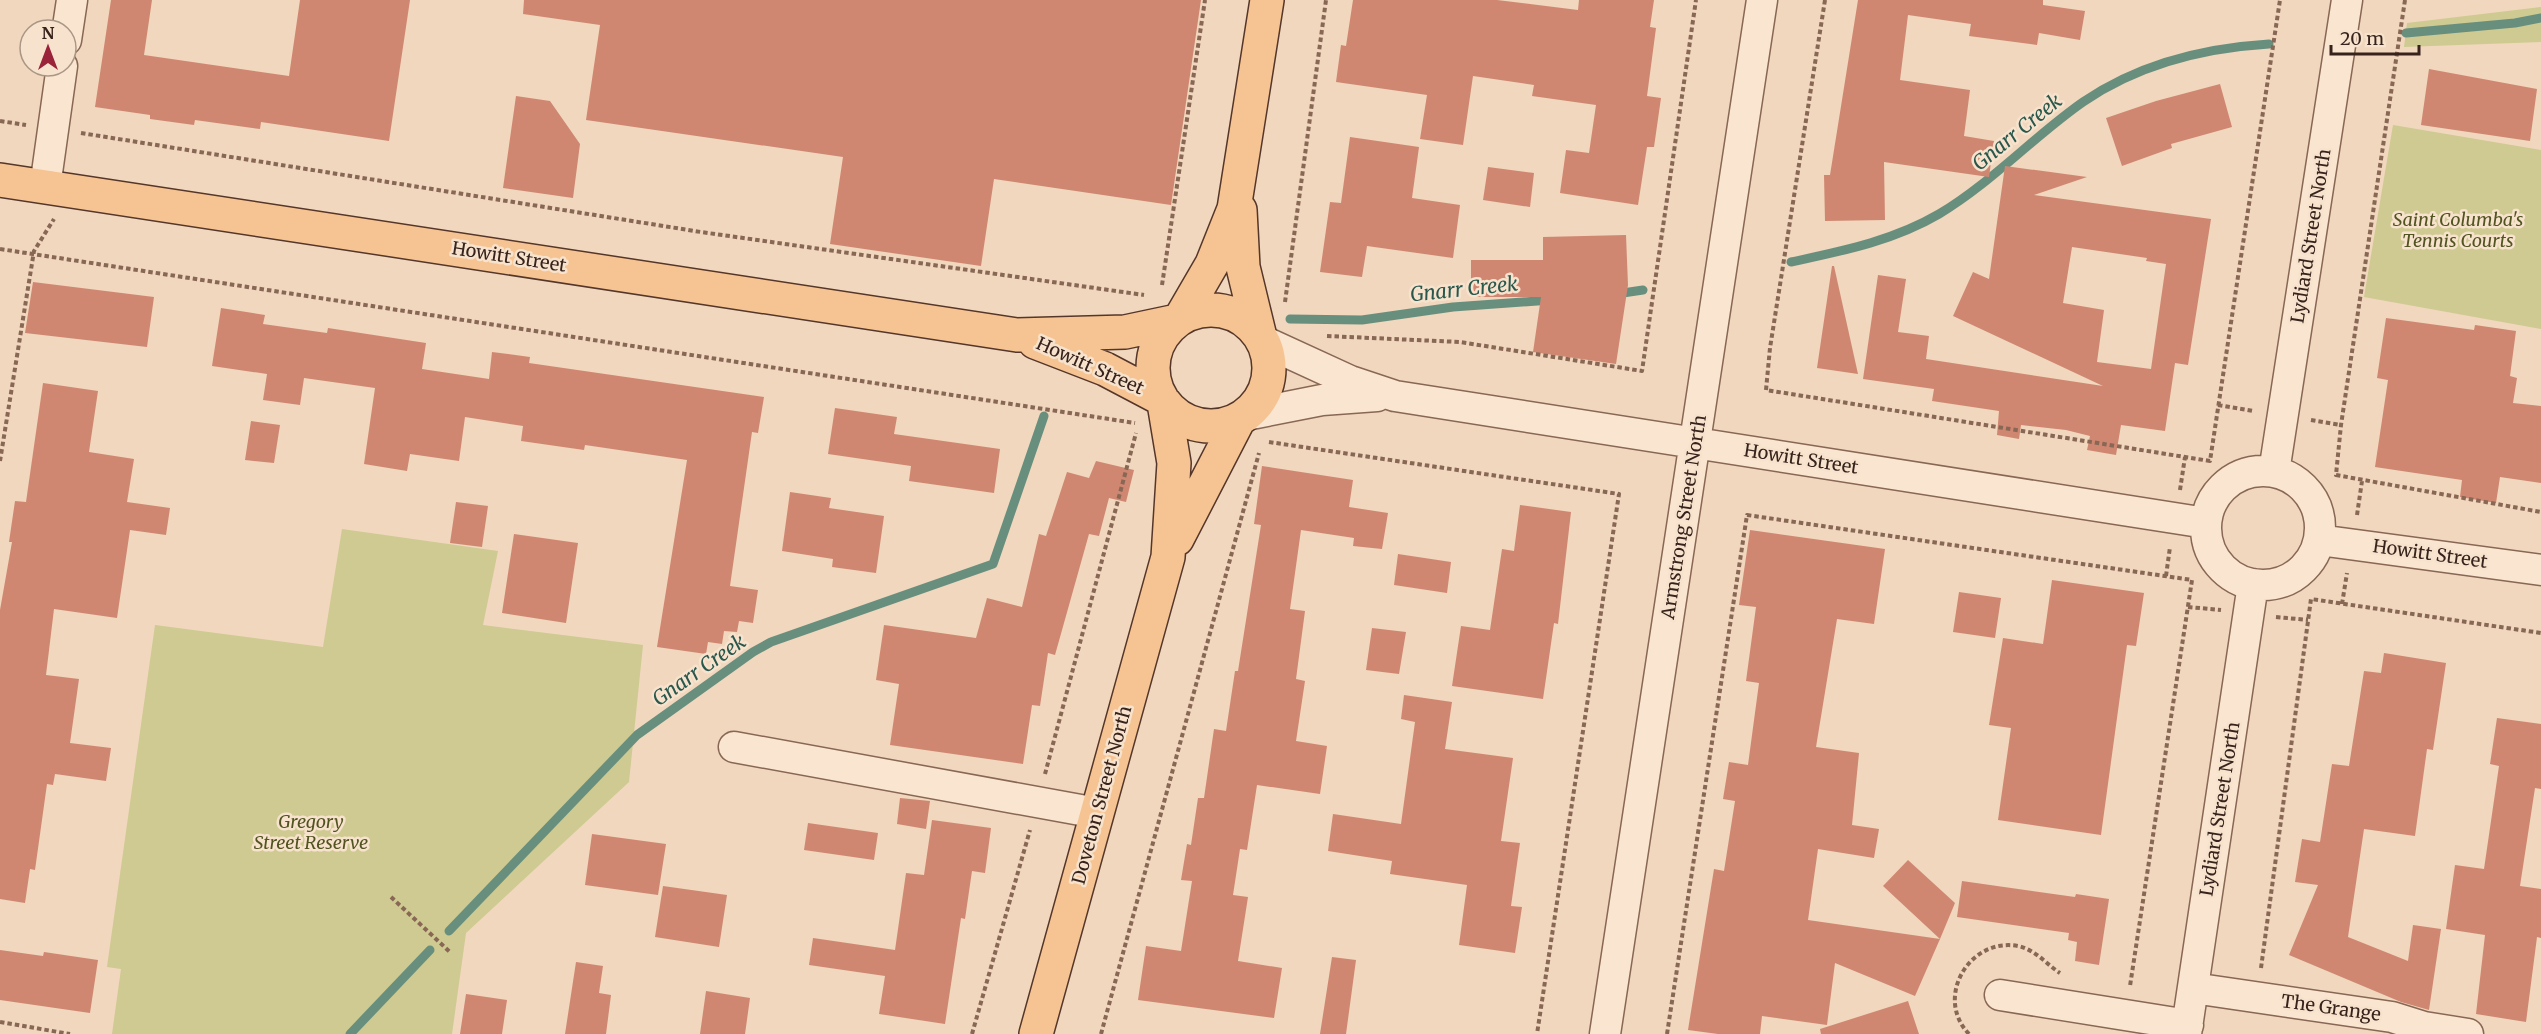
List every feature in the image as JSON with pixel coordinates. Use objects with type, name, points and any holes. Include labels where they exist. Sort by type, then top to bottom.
[{"type":"main road","points":[[1239,187],[1243,267],[1269,361],[1268,381],[1249,425],[1198,425],[1179,417],[1163,401],[1153,376],[1153,358],[1159,341],[1179,320],[1203,282],[1222,242],[1239,187],[1267,0]]},
{"type":"main road","name":"Howitt Street","points":[[0,180],[1017,335],[1125,332],[1179,320]]},
{"type":"main road","points":[[1179,320],[1202,311],[1220,311],[1245,321],[1262,339]]},
{"type":"main road","name":"Howitt Street","points":[[1017,335],[1092,363],[1163,401]]},
{"type":"main road","name":"Doveton Street North","points":[[1036,1034],[1168,557],[1174,464],[1163,401]]},
{"type":"main road","name":"Doveton Street North","points":[[1168,557],[1249,425]]},
{"type":"street","points":[[69,18],[72,0]]},
{"type":"street","name":"Armstrong Street North","points":[[1605,1034],[1762,0]]},
{"type":"street","name":"Lydiard Street North","points":[[2274,472],[2347,0]]},
{"type":"street","points":[[55,188],[53,128],[60,78]]},
{"type":"street","name":"Howitt Street","points":[[1262,339],[1350,381],[1395,396],[2206,523]]},
{"type":"street","name":"Howitt Street","points":[[1249,425],[1329,399],[1395,396]]},
{"type":"street","points":[[2253,472],[2274,472],[2293,480],[2308,493],[2320,520],[2319,540],[2307,563],[2287,579],[2270,584],[2253,584],[2233,576],[2218,562],[2208,544],[2206,523],[2212,502],[2234,480],[2253,472]]},
{"type":"street","name":"Howitt Street","points":[[2319,540],[2541,570]]},
{"type":"street","name":"Lydiard Street North","points":[[2187,1030],[2253,584]]},
{"type":"street","points":[[734,747],[1097,813]]},
{"type":"street","name":"The Grange","points":[[2193,988],[2392,1017],[2424,1027],[2468,1034]]},
{"type":"street","points":[[2000,995],[2187,1030]]},
{"type":"path","points":[[1161,287],[1205,0]]},
{"type":"path","points":[[1284,311],[1326,0]]},
{"type":"path","points":[[1320,336],[1460,342],[1642,371],[1696,0]]},
{"type":"path","points":[[1825,0],[1771,336],[1766,390],[2210,460],[2280,0]]},
{"type":"path","points":[[2405,0],[2341,425],[2336,475],[2541,512]]},
{"type":"path","points":[[53,128],[701,232],[1152,296]]},
{"type":"path","points":[[82,141],[83,134]]},
{"type":"path","points":[[0,460],[33,254],[53,221],[55,188]]},
{"type":"path","points":[[0,249],[1138,423],[1038,801],[972,1034]]},
{"type":"path","points":[[1249,425],[1619,494],[1538,1034]]},
{"type":"path","points":[[1101,1034],[1260,451]]},
{"type":"path","points":[[1667,1034],[1747,515],[2192,580],[2130,988],[2118,986]]},
{"type":"path","points":[[2257,998],[2311,599],[2541,633]]},
{"type":"path","points":[[391,897],[451,953]]},
{"type":"path","points":[[1969,1034],[1957,1017],[1956,988],[1968,962],[1979,952],[2001,945],[2020,946],[2033,952],[2063,974]]},
{"type":"path","points":[[0,1022],[70,1034]]},
{"type":"green space","points":[[2541,7],[2541,42],[2404,47],[2407,23]]},
{"type":"green space","name":"Saint Columba's Tennis Courts","points":[[2393,125],[2541,150],[2541,329],[2364,297]]},
{"type":"green space","name":"Gregory Street Reserve","points":[[342,529],[498,551],[483,625],[643,645],[629,782],[466,933],[452,1034],[112,1034],[121,969],[107,967],[155,625],[323,647]]},
{"type":"building","points":[[111,0],[152,0],[144,55],[289,76],[300,0],[410,0],[389,141],[261,122],[260,129],[195,120],[194,125],[150,119],[150,115],[95,107]]},
{"type":"building","points":[[524,0],[1201,0],[1171,205],[994,179],[981,266],[830,244],[843,157],[586,120],[600,25],[523,14]]},
{"type":"building","points":[[1353,0],[1497,0],[1578,10],[1579,0],[1654,0],[1650,27],[1656,28],[1647,96],[1661,98],[1654,147],[1647,147],[1638,205],[1560,193],[1566,150],[1589,153],[1596,105],[1532,96],[1534,85],[1473,76],[1463,145],[1420,139],[1427,95],[1336,82],[1341,45],[1346,46]]},
{"type":"building","points":[[1858,0],[2043,0],[2043,5],[2085,11],[2080,40],[2039,33],[2037,45],[1969,36],[1971,24],[1908,15],[1900,80],[1970,90],[1964,136],[1994,141],[1989,177],[1884,162],[1885,220],[1825,221],[1824,175],[1830,175]]},
{"type":"building","points":[[2429,69],[2537,89],[2530,141],[2421,125]]},
{"type":"building","points":[[2220,84],[2232,127],[2171,144],[2172,148],[2122,166],[2106,118],[2156,101]]},
{"type":"building","points":[[516,96],[550,101],[580,144],[573,198],[503,188]]},
{"type":"building","points":[[1350,137],[1419,147],[1412,198],[1460,205],[1453,258],[1367,246],[1362,277],[1320,272],[1330,202],[1341,203]]},
{"type":"building","points":[[2005,166],[2087,177],[2034,195],[2211,219],[2188,365],[2175,363],[2165,431],[2121,425],[2116,455],[2087,450],[2090,436],[2066,430],[2021,425],[2019,439],[1997,435],[1999,411],[1932,401],[1934,389],[1863,379],[1878,275],[1906,279],[1898,332],[1929,336],[1926,359],[2103,386],[1953,316],[1973,272],[1989,279]],"holes":[[[2072,247],[2147,258],[2146,261],[2166,264],[2151,369],[2097,362],[2104,310],[2063,303]]]},
{"type":"building","points":[[1488,167],[1534,173],[1530,207],[1483,200]]},
{"type":"building","points":[[1626,235],[1628,285],[1616,364],[1533,352],[1541,297],[1471,297],[1471,260],[1543,260],[1543,237]]},
{"type":"building","points":[[1832,266],[1834,266],[1858,374],[1817,368]]},
{"type":"building","points":[[33,282],[154,297],[147,347],[25,333]]},
{"type":"building","points":[[221,308],[265,315],[263,324],[327,333],[328,328],[426,343],[422,369],[489,379],[492,352],[530,357],[529,363],[764,397],[758,433],[752,432],[730,586],[758,590],[753,623],[739,621],[737,632],[724,631],[722,644],[708,642],[706,654],[657,647],[687,460],[585,445],[584,450],[521,441],[523,426],[465,417],[459,461],[410,454],[407,471],[364,464],[375,388],[304,378],[300,405],[263,400],[267,374],[212,366]]},
{"type":"building","points":[[2386,318],[2474,330],[2475,325],[2516,331],[2510,376],[2517,378],[2513,403],[2541,406],[2541,483],[2500,477],[2496,503],[2460,497],[2462,480],[2375,467],[2388,380],[2377,378]]},
{"type":"building","points":[[43,383],[98,391],[89,452],[134,459],[127,502],[170,508],[166,535],[130,530],[117,618],[54,609],[46,675],[79,679],[70,743],[111,748],[106,781],[55,774],[53,785],[47,784],[35,870],[30,869],[25,903],[0,899],[0,610],[12,542],[9,542],[15,501],[26,502]]},
{"type":"building","points":[[835,408],[897,417],[894,434],[1000,449],[994,493],[909,481],[911,466],[828,454]]},
{"type":"building","points":[[251,421],[280,425],[274,463],[245,460]]},
{"type":"building","points":[[1096,461],[1134,470],[1126,502],[1109,498],[1099,536],[1089,534],[1055,655],[1048,653],[1040,706],[1032,705],[1023,764],[890,745],[899,684],[876,680],[884,625],[976,638],[987,598],[1022,607],[1039,534],[1046,536],[1067,472],[1089,478]]},
{"type":"building","points":[[1262,466],[1353,480],[1349,507],[1388,513],[1382,549],[1353,546],[1354,538],[1301,530],[1290,609],[1305,611],[1296,679],[1305,681],[1296,741],[1327,746],[1320,794],[1257,785],[1247,850],[1240,849],[1233,895],[1248,897],[1238,961],[1282,968],[1274,1018],[1138,1000],[1146,946],[1181,951],[1192,881],[1181,880],[1187,844],[1191,845],[1198,798],[1204,798],[1214,729],[1226,731],[1235,671],[1238,671],[1261,525],[1254,524]]},
{"type":"building","points":[[790,492],[831,498],[829,508],[884,516],[876,573],[832,567],[833,559],[782,551]]},
{"type":"building","points":[[456,502],[488,506],[482,547],[450,543]]},
{"type":"building","points":[[1520,505],[1571,512],[1558,624],[1554,623],[1543,699],[1452,686],[1461,626],[1490,630],[1502,549],[1514,551]]},
{"type":"building","points":[[1750,530],[1885,549],[1874,624],[1837,619],[1816,747],[1859,753],[1852,825],[1879,829],[1874,858],[1818,849],[1808,920],[1940,939],[1915,996],[1835,963],[1827,1025],[1762,1016],[1760,1034],[1718,1034],[1688,1030],[1714,869],[1724,871],[1735,801],[1723,799],[1729,762],[1748,765],[1759,683],[1746,681],[1756,607],[1739,605]]},
{"type":"building","points":[[514,534],[578,543],[566,623],[502,613]]},
{"type":"building","points":[[1398,554],[1451,562],[1447,593],[1394,585]]},
{"type":"building","points":[[2052,580],[2144,593],[2136,646],[2127,645],[2101,835],[1998,820],[2011,728],[1989,725],[2003,638],[2043,644]]},
{"type":"building","points":[[1959,592],[2001,598],[1995,638],[1953,632]]},
{"type":"building","points":[[1372,628],[1406,632],[1399,674],[1366,670]]},
{"type":"building","points":[[2384,653],[2446,663],[2433,750],[2427,749],[2415,836],[2364,829],[2348,937],[2408,961],[2413,925],[2441,929],[2429,1010],[2401,1002],[2289,955],[2318,885],[2295,882],[2302,839],[2320,842],[2332,764],[2349,766],[2364,671],[2381,673]]},
{"type":"building","points":[[1404,695],[1452,702],[1445,749],[1513,758],[1501,841],[1520,843],[1511,906],[1522,907],[1515,953],[1459,945],[1467,885],[1390,874],[1392,861],[1328,851],[1333,814],[1401,824],[1415,722],[1401,719]]},
{"type":"building","points":[[2497,718],[2541,724],[2541,789],[2535,788],[2520,886],[2541,889],[2541,938],[2537,937],[2526,1022],[2476,1014],[2485,935],[2446,929],[2455,865],[2484,869],[2499,766],[2490,764]]},
{"type":"building","points":[[900,798],[930,801],[926,829],[897,824]]},
{"type":"building","points":[[932,820],[991,828],[985,873],[972,871],[965,919],[961,918],[945,1024],[879,1014],[885,976],[809,965],[813,938],[895,950],[906,873],[924,875]]},
{"type":"building","points":[[808,823],[878,833],[874,860],[804,850]]},
{"type":"building","points":[[592,834],[666,844],[658,895],[585,885]]},
{"type":"building","points":[[1908,860],[1955,903],[1940,939],[1883,886]]},
{"type":"building","points":[[1962,881],[2075,897],[2076,894],[2109,899],[2099,965],[2075,961],[2077,942],[2068,940],[2069,933],[1957,917]]},
{"type":"building","points":[[663,886],[727,895],[719,947],[655,937]]},
{"type":"building","points":[[0,950],[43,956],[44,952],[98,960],[90,1013],[0,1000]]},
{"type":"building","points":[[1332,957],[1356,960],[1346,1034],[1320,1034]]},
{"type":"building","points":[[576,962],[603,966],[599,993],[611,995],[606,1034],[565,1034]]},
{"type":"building","points":[[706,991],[750,998],[745,1034],[700,1034]]},
{"type":"building","points":[[466,994],[507,1000],[502,1034],[460,1034]]},
{"type":"building","points":[[1908,1001],[1919,1034],[1821,1034],[1820,1029]]},
{"type":"waterway","name":"Gnarr Creek","points":[[2406,33],[2515,23],[2541,18]]},
{"type":"waterway","name":"Gnarr Creek","points":[[1791,262],[1885,238],[1939,214],[1958,202],[2083,102],[2126,78],[2148,68],[2196,54],[2269,44]]},
{"type":"waterway","name":"Gnarr Creek","points":[[1616,294],[1643,290]]},
{"type":"waterway","name":"Gnarr Creek","points":[[1290,319],[1362,320],[1453,307],[1551,300]]},
{"type":"waterway","name":"Gnarr Creek","points":[[449,931],[637,735],[753,652],[771,642],[993,564],[1044,416]]},
{"type":"waterway","points":[[350,1034],[430,950]]}]
